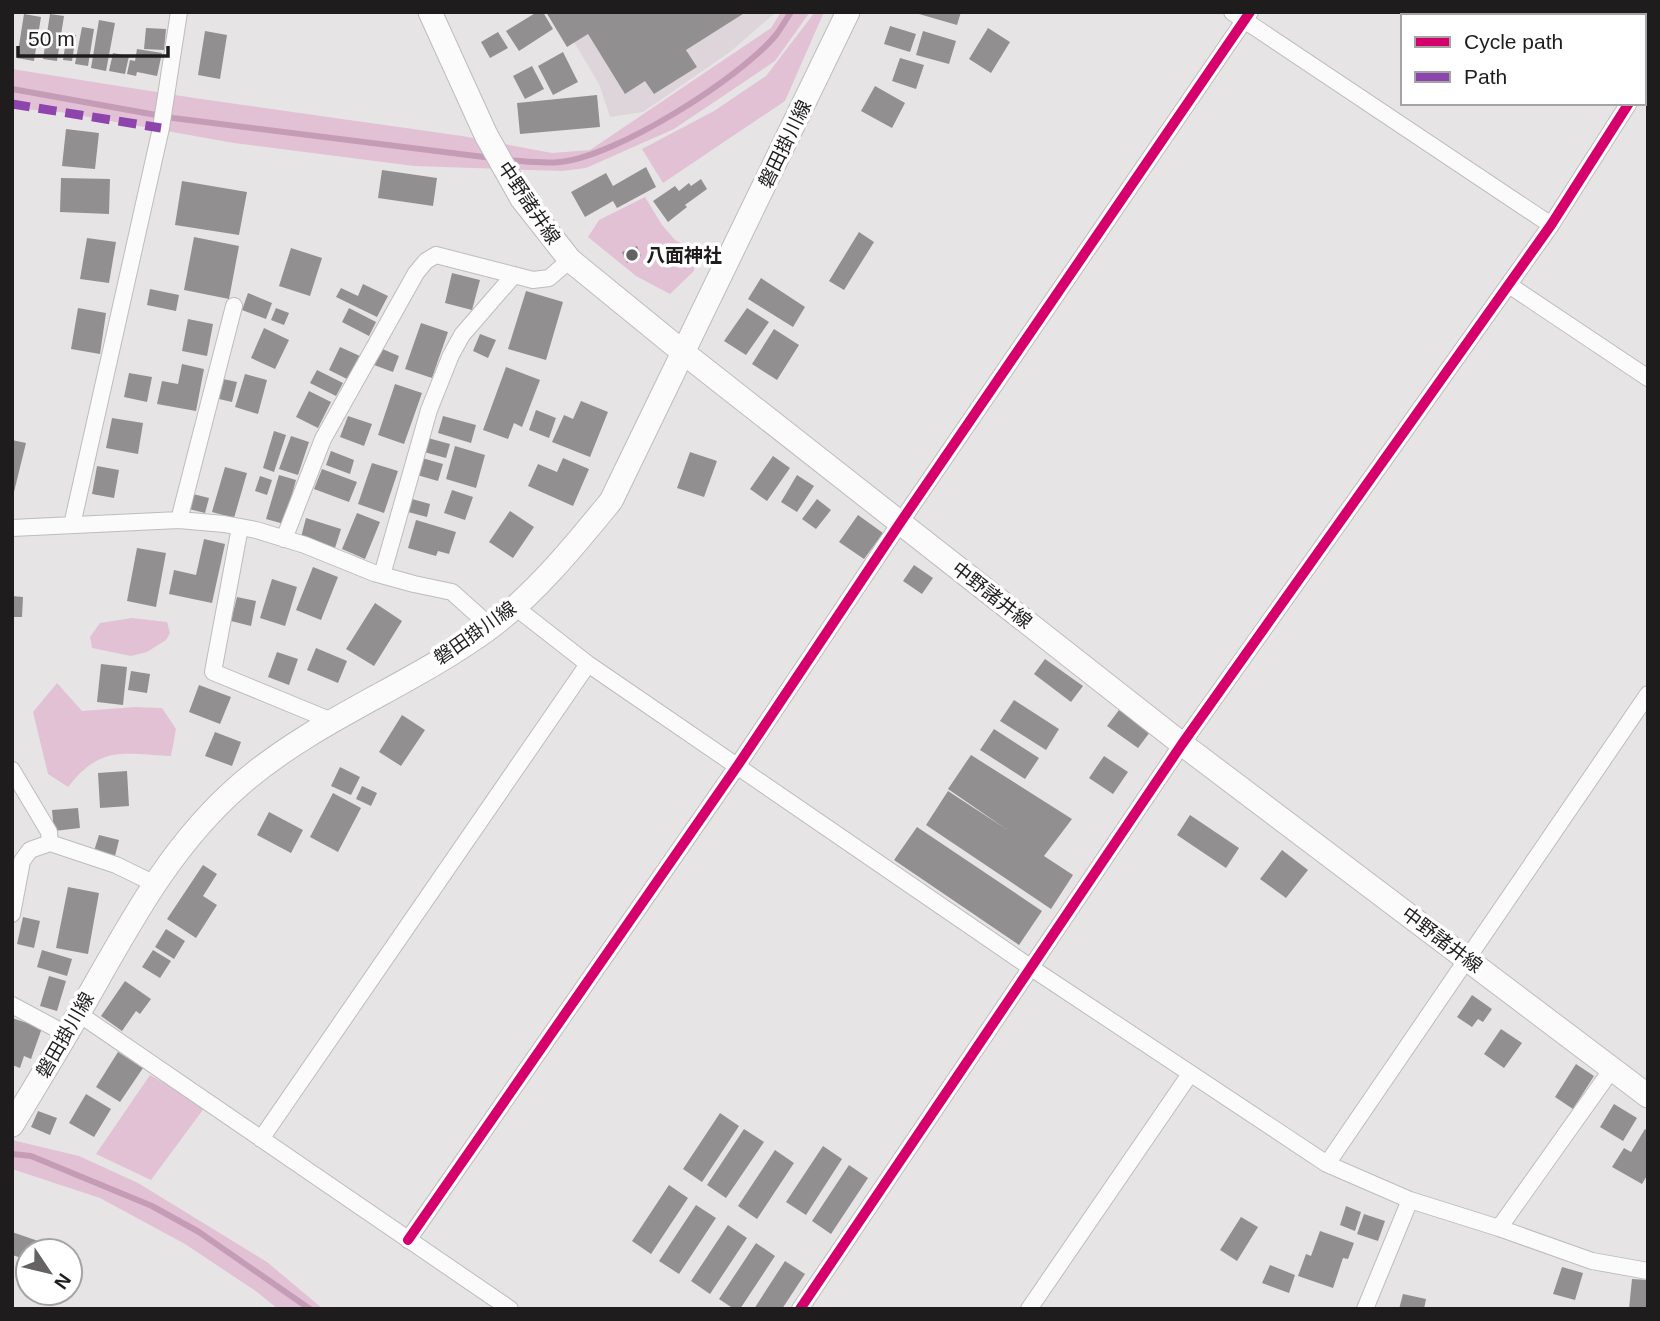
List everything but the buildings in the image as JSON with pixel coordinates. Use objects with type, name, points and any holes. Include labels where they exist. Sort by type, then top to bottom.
[{"type":"main road","name":"中野諸井線","points":[[430,12],[486,135],[522,199],[546,233],[570,260],[684,353],[1182,744],[1648,1096]]},
{"type":"main road","name":"磐田掛川線","points":[[12,1125],[153,883],[183,843],[215,808],[287,748],[491,627],[515,607],[568,553],[611,501],[848,12]]},
{"type":"street","points":[[72,525],[161,128],[179,12]]},
{"type":"street","points":[[408,1240],[738,765],[1242,15],[1551,225]]},
{"type":"street","points":[[800,1309],[1182,744],[1551,225],[1628,105]]},
{"type":"street","points":[[284,539],[323,439],[416,273],[426,261],[436,256],[533,280],[550,278],[570,260]]},
{"type":"street","points":[[382,575],[429,410],[451,355],[462,335],[513,275]]},
{"type":"street","points":[[1509,285],[1648,378]]},
{"type":"street","points":[[179,520],[234,306]]},
{"type":"street","points":[[12,528],[179,520],[240,527],[284,539],[382,575],[452,592],[491,627]]},
{"type":"street","points":[[240,527],[213,672],[332,721]]},
{"type":"street","points":[[515,607],[588,664],[1030,967],[1327,1164],[1410,1200],[1592,1261],[1648,1270]]},
{"type":"street","points":[[261,1139],[588,664]]},
{"type":"street","points":[[1327,1164],[1648,694]]},
{"type":"street","points":[[12,770],[49,832],[50,843]]},
{"type":"street","points":[[12,914],[22,861],[30,850],[50,843],[116,865],[153,883]]},
{"type":"street","points":[[12,1004],[66,1034]]},
{"type":"street","points":[[79,1014],[510,1309]]},
{"type":"street","points":[[1499,1228],[1612,1069]]},
{"type":"street","points":[[1029,1309],[1190,1074]]},
{"type":"street","points":[[1365,1309],[1410,1200]]},
{"type":"shaded area","points":[[556,12],[776,12],[730,52],[643,112],[610,117],[599,84]]},
{"type":"shaded area","points":[[781,12],[810,12],[775,61],[674,129],[586,168],[562,171],[414,166],[234,143],[60,112],[12,108],[12,69],[462,136],[552,153],[590,150],[771,28]]},
{"type":"shaded area","points":[[815,12],[824,12],[785,101],[663,183],[642,149],[714,111],[766,76]]},
{"type":"shaded area","points":[[645,197],[675,240],[696,251],[694,271],[670,294],[636,276],[588,237],[599,220]]},
{"type":"shaded area","points":[[132,618],[167,622],[170,633],[166,640],[147,652],[131,656],[92,648],[90,637],[100,623]]},
{"type":"shaded area","points":[[57,683],[82,711],[162,708],[176,729],[171,756],[126,754],[102,758],[91,764],[68,787],[48,774],[33,712]]},
{"type":"shaded area","points":[[150,1075],[205,1107],[151,1180],[96,1154]]},
{"type":"shaded area","points":[[12,1140],[79,1156],[138,1183],[267,1262],[323,1309],[278,1309],[185,1244],[100,1198],[12,1169]]},
{"type":"waterway","points":[[506,160],[540,163],[584,157],[643,131],[707,93],[759,53],[776,35],[791,12]]},
{"type":"waterway","points":[[12,89],[173,118],[492,158]]},
{"type":"waterway","points":[[12,1154],[31,1156],[152,1206],[199,1232],[310,1309]]},
{"type":"marked path","points":[[12,104],[161,128]]},
{"type":"cycle path","points":[[408,1240],[738,765],[900,523],[1250,12]]},
{"type":"cycle path","points":[[800,1309],[1182,744],[1551,225],[1628,105]]},
{"type":"place","name":"八面神社","points":[[632,255]]}]
